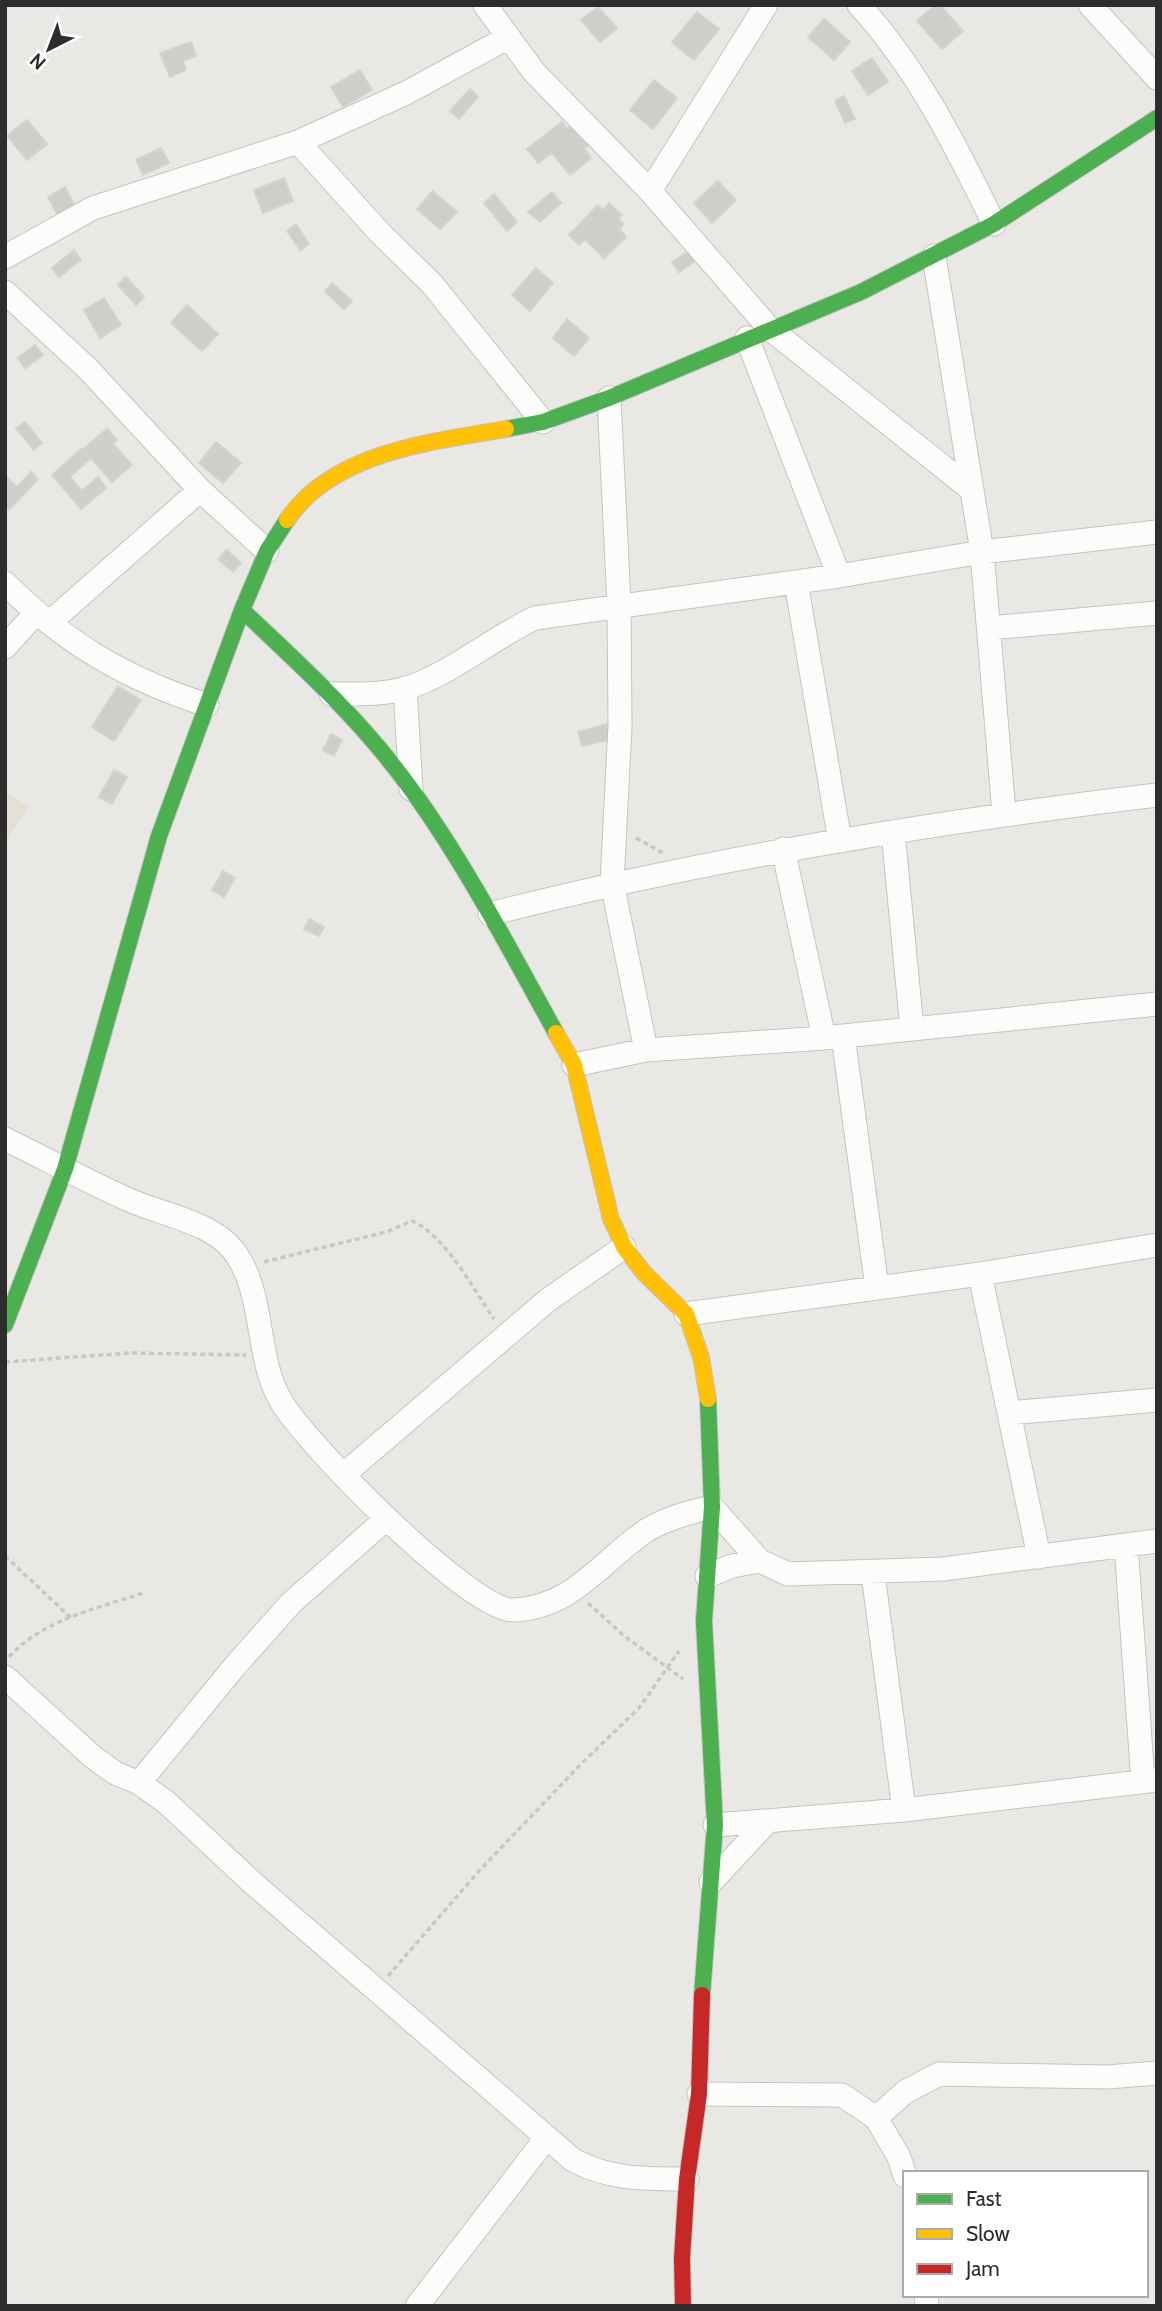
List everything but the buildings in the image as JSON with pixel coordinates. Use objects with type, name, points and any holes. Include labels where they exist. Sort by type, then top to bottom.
[{"type":"street","points":[[485,5],[534,72],[650,191],[769,328],[972,489]]},
{"type":"street","points":[[650,191],[766,5]]},
{"type":"street","points":[[1090,5],[1157,78]]},
{"type":"street","points":[[873,10],[965,163],[994,224]]},
{"type":"street","points":[[5,257],[93,208],[298,142],[406,93],[507,38]]},
{"type":"street","points":[[5,1325],[65,1169],[151,862],[242,610],[267,551],[297,506],[333,476],[374,458],[458,437],[543,422],[609,398],[769,328],[861,292],[994,224],[1157,118]]},
{"type":"street","points":[[298,142],[380,233],[432,284],[543,422]]},
{"type":"street","points":[[933,256],[982,552],[1004,813]]},
{"type":"street","points":[[5,292],[88,369],[200,490],[267,551]]},
{"type":"street","points":[[747,338],[839,576]]},
{"type":"street","points":[[609,398],[619,604],[620,727],[612,883],[646,1051]]},
{"type":"street","points":[[5,647],[200,490]]},
{"type":"street","points":[[331,694],[373,694],[405,688],[429,679],[507,631],[535,618],[619,604],[839,576],[982,552],[1157,532]]},
{"type":"street","points":[[796,582],[840,841]]},
{"type":"street","points":[[5,583],[42,618],[102,660],[153,688],[207,705]]},
{"type":"street","points":[[242,610],[331,694],[411,789],[490,914],[574,1065],[611,1219],[624,1247],[644,1273],[686,1314],[701,1357],[708,1390],[712,1507],[704,1621],[715,1825],[699,2094],[687,2179],[682,2258],[683,2306]]},
{"type":"street","points":[[989,628],[1157,612]]},
{"type":"street","points":[[405,688],[411,789]]},
{"type":"street","points":[[490,914],[612,883],[783,849],[1004,813],[1157,795]]},
{"type":"street","points":[[893,832],[912,1029]]},
{"type":"street","points":[[783,849],[833,1037],[877,1288]]},
{"type":"street","points":[[574,1065],[646,1051],[833,1037],[1157,1004]]},
{"type":"street","points":[[5,1139],[133,1202],[213,1233],[232,1249],[243,1267],[265,1356],[280,1400],[385,1520],[478,1594],[510,1611],[547,1606],[575,1590],[649,1529],[679,1515],[712,1507]]},
{"type":"street","points":[[686,1314],[980,1274],[1157,1245]]},
{"type":"street","points":[[343,1475],[548,1300],[624,1247]]},
{"type":"street","points":[[980,1274],[1039,1557]]},
{"type":"street","points":[[1009,1413],[1157,1400]]},
{"type":"street","points":[[712,1507],[760,1561],[788,1574],[873,1574],[943,1569],[1157,1541]]},
{"type":"street","points":[[139,1783],[234,1666],[291,1603],[385,1520]]},
{"type":"street","points":[[715,1825],[904,1810],[1150,1780],[1126,1546]]},
{"type":"street","points":[[707,1576],[732,1566],[760,1561]]},
{"type":"street","points":[[873,1574],[904,1810]]},
{"type":"street","points":[[5,1677],[93,1757],[166,1802],[375,1990],[573,2160],[596,2173],[622,2179],[687,2179]]},
{"type":"street","points":[[711,1882],[768,1821]]},
{"type":"street","points":[[876,2118],[905,2092],[939,2074],[1107,2077],[1157,2073]]},
{"type":"street","points":[[699,2094],[842,2095],[876,2118],[903,2171]]},
{"type":"street","points":[[417,2306],[547,2137]]},
{"type":"path","points":[[616,824],[642,842],[693,867]]},
{"type":"path","points":[[243,1267],[386,1232],[412,1221],[432,1236],[453,1259],[505,1335]]},
{"type":"path","points":[[5,1362],[130,1353],[265,1356]]},
{"type":"path","points":[[5,1556],[71,1618]]},
{"type":"path","points":[[575,1590],[666,1668],[708,1696]]},
{"type":"path","points":[[5,1662],[23,1642],[71,1618],[146,1592]]},
{"type":"path","points":[[375,1990],[480,1871],[581,1763],[639,1708],[681,1649]]},
{"type":"shaded area","points":[[5,792],[28,807],[5,842]]},
{"type":"traffic: fast","points":[[506,429],[543,422],[609,398],[861,292],[994,224],[1157,118]]},
{"type":"traffic: fast","points":[[5,1325],[65,1169],[159,836],[242,610],[267,551],[287,520]]},
{"type":"traffic: fast","points":[[242,610],[352,718],[411,789],[469,878],[556,1033]]},
{"type":"traffic: fast","points":[[702,1995],[715,1825],[704,1621],[712,1507],[708,1399]]},
{"type":"traffic: slow","points":[[287,520],[307,497],[330,479],[357,465],[416,446],[506,429]]},
{"type":"traffic: slow","points":[[556,1033],[574,1065],[611,1219],[624,1247],[644,1273],[686,1314],[701,1357],[708,1399]]},
{"type":"traffic: jam","points":[[683,2306],[682,2258],[687,2179],[699,2094],[702,1995]]}]
